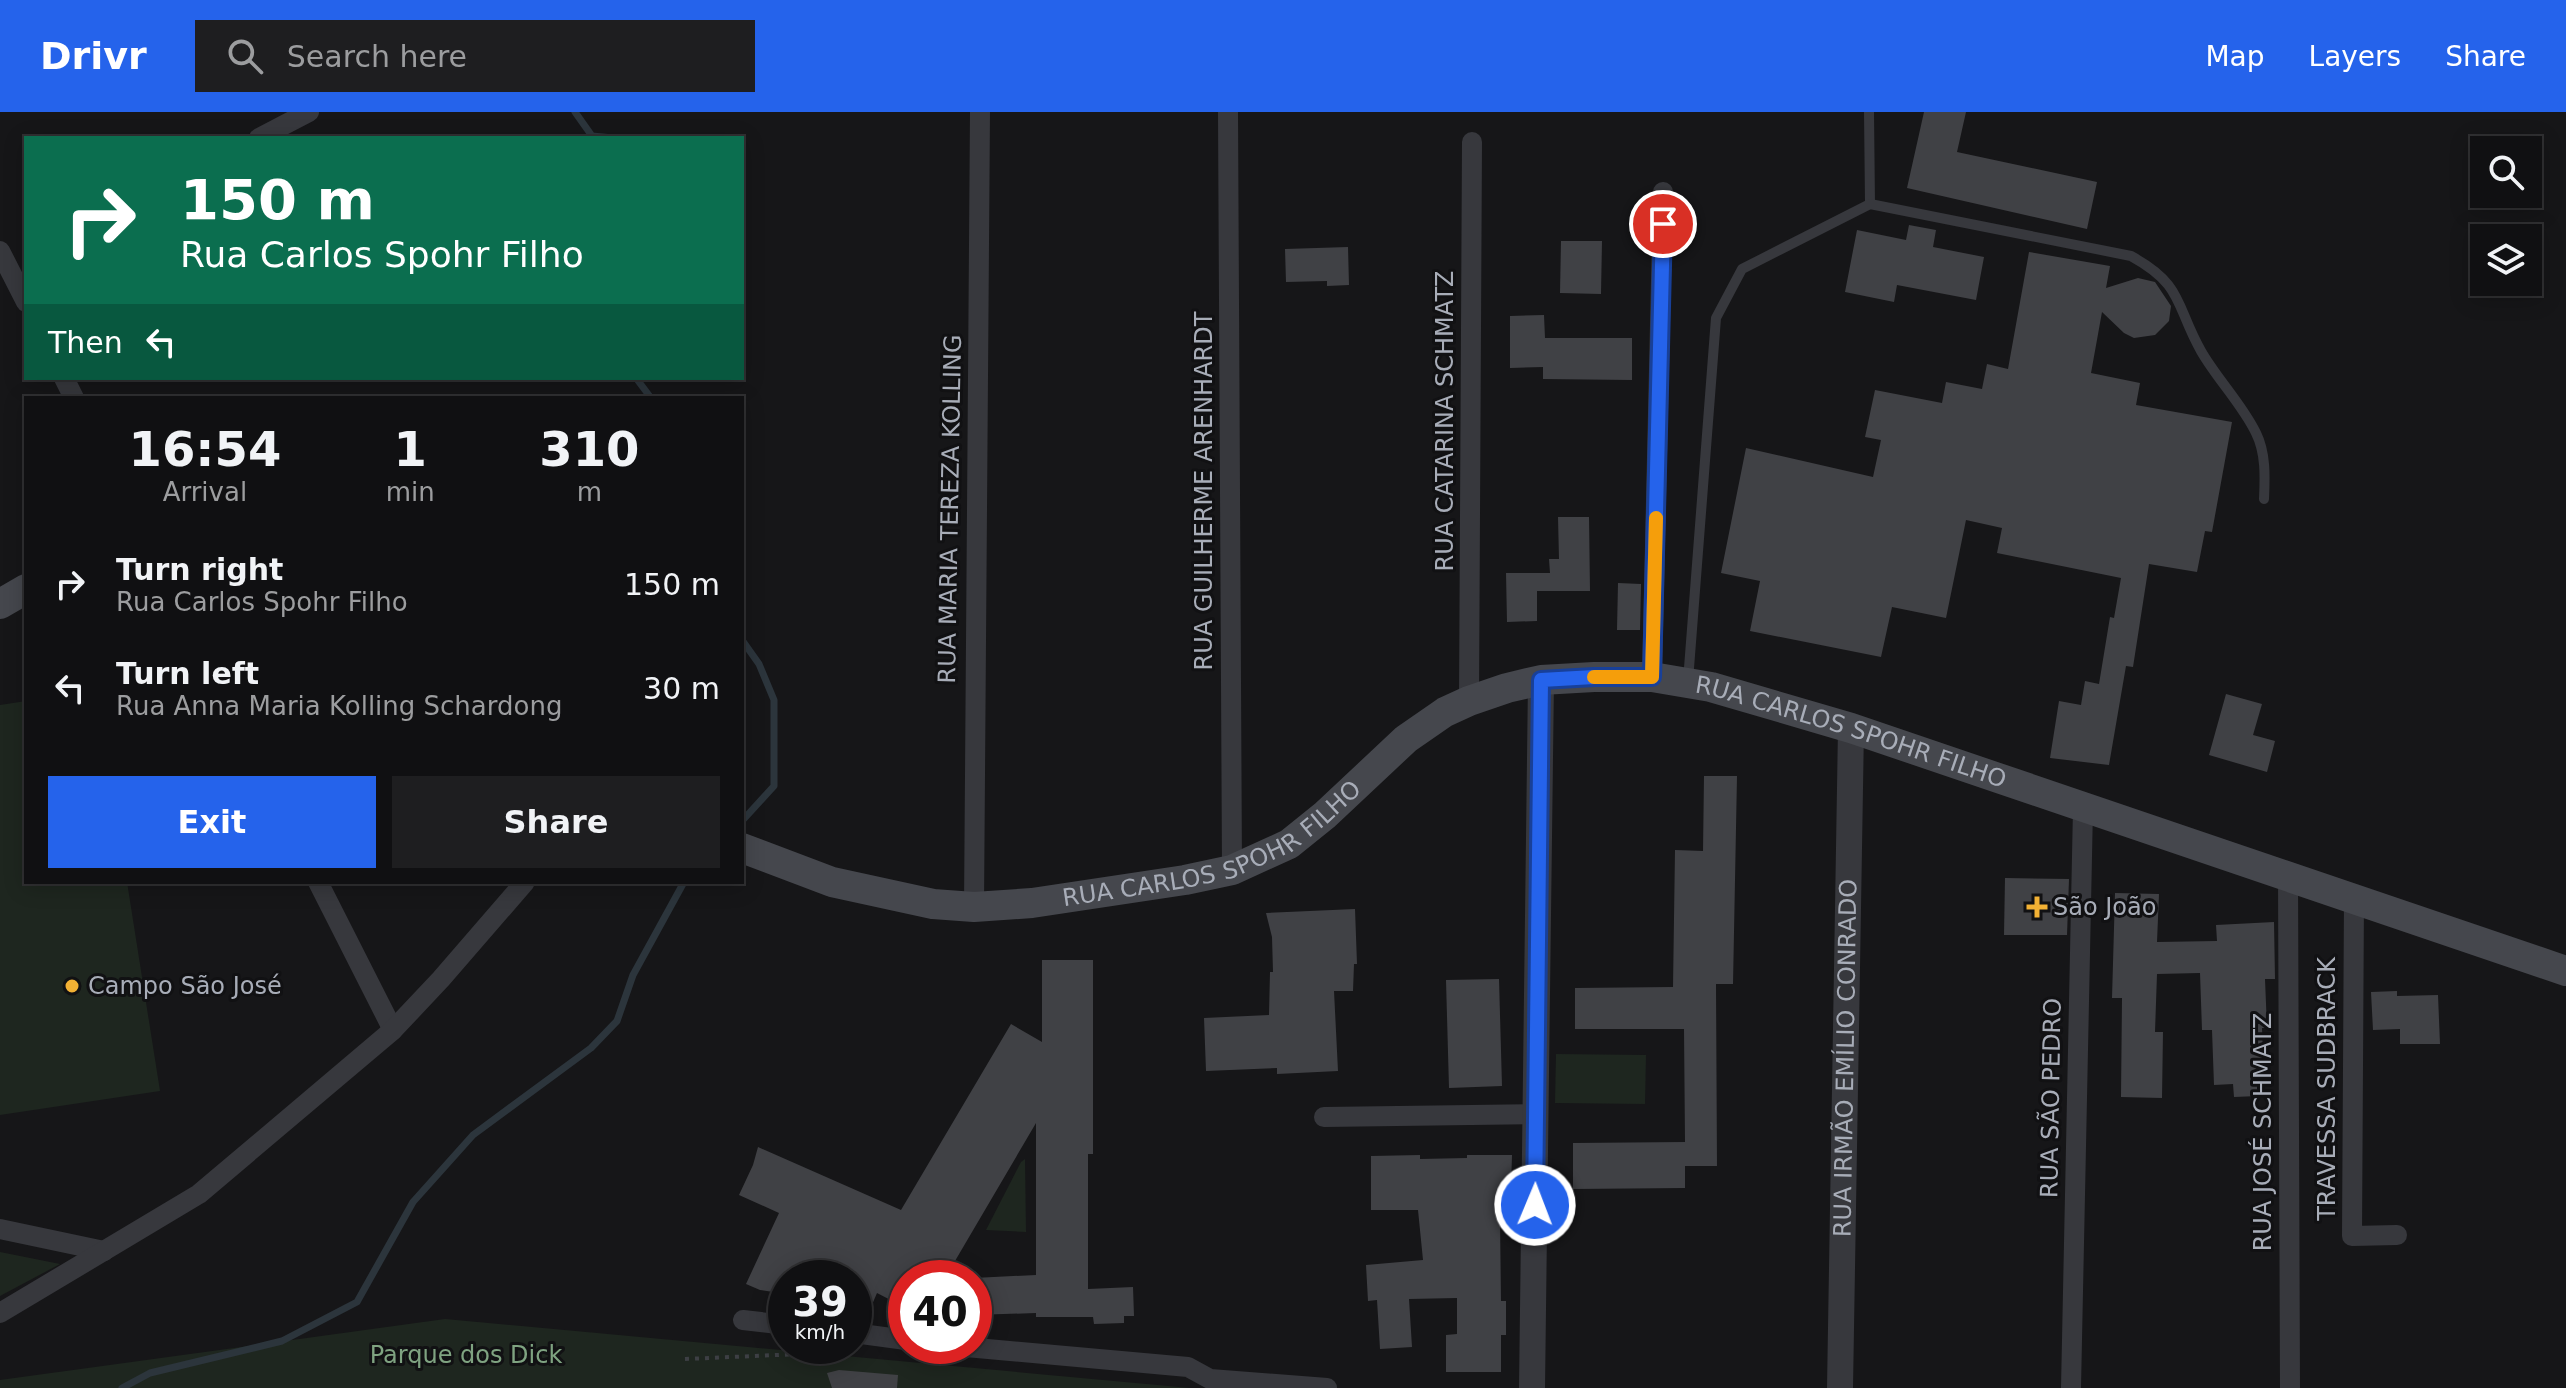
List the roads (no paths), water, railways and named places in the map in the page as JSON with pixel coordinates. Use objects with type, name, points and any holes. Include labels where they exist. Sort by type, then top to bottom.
[{"type":"main road","points":[[0,604],[24,590]]},
{"type":"main road","name":"RUA CARLOS SPOHR FILHO","points":[[744,849],[832,882],[933,904],[974,907],[1032,903],[1116,891],[1232,870],[1289,844],[1325,815],[1406,739],[1445,712],[1507,688],[1541,680],[1652,677],[1711,687],[1851,728],[2566,971]]},
{"type":"street","points":[[263,136],[309,112]]},
{"type":"street","name":"RUA MARIA TEREZA KOLLING","points":[[974,907],[980,112]]},
{"type":"street","name":"RUA GUILHERME ARENHARDT","points":[[1228,112],[1232,870]]},
{"type":"street","name":"RUA CATARINA SCHMATZ","points":[[1469,701],[1472,142]]},
{"type":"street","points":[[1652,677],[1663,192]]},
{"type":"street","points":[[8,261],[24,297]]},
{"type":"street","points":[[1532,1388],[1541,680]]},
{"type":"street","name":"RUA IRMÃO EMÍLIO CONRADO","points":[[1840,1388],[1851,728]]},
{"type":"street","name":"RUA SÃO PEDRO","points":[[2071,1388],[2083,808]]},
{"type":"street","name":"RUA JOSÉ SCHMATZ","points":[[2288,876],[2290,1388]]},
{"type":"street","points":[[319,884],[393,1030]]},
{"type":"street","points":[[0,1313],[199,1194],[393,1030],[523,884]]},
{"type":"street","name":"TRAVESSA SUDBRACK","points":[[2354,898],[2352,1236],[2397,1235]]},
{"type":"street","points":[[1324,1117],[1536,1114]]},
{"type":"street","points":[[0,1229],[104,1251]]},
{"type":"street","points":[[743,1320],[768,1323]]},
{"type":"street","points":[[992,1349],[1188,1367],[1210,1379],[1327,1388]]},
{"type":"street","points":[[1186,1388],[1188,1367]]},
{"type":"lane","points":[[1869,112],[1870,204]]},
{"type":"lane","points":[[1688,683],[1716,318],[1742,269],[1870,204],[2131,256],[2154,269],[2179,297],[2201,350],[2257,434],[2265,462],[2264,499]]},
{"type":"waterway","points":[[575,112],[592,136]]},
{"type":"waterway","points":[[638,380],[650,396]]},
{"type":"waterway","points":[[744,643],[759,664],[774,700],[774,786],[744,819]]},
{"type":"waterway","points":[[122,1388],[150,1373],[282,1341],[357,1302],[413,1202],[473,1135],[591,1048],[617,1021],[633,975],[683,884]]},
{"type":"place","name":"São João","points":[[2037,907]]},
{"type":"place","name":"Campo São José","points":[[72,986]]},
{"type":"park label","name":"Parque dos Dick","points":[[466,1355]]}]
